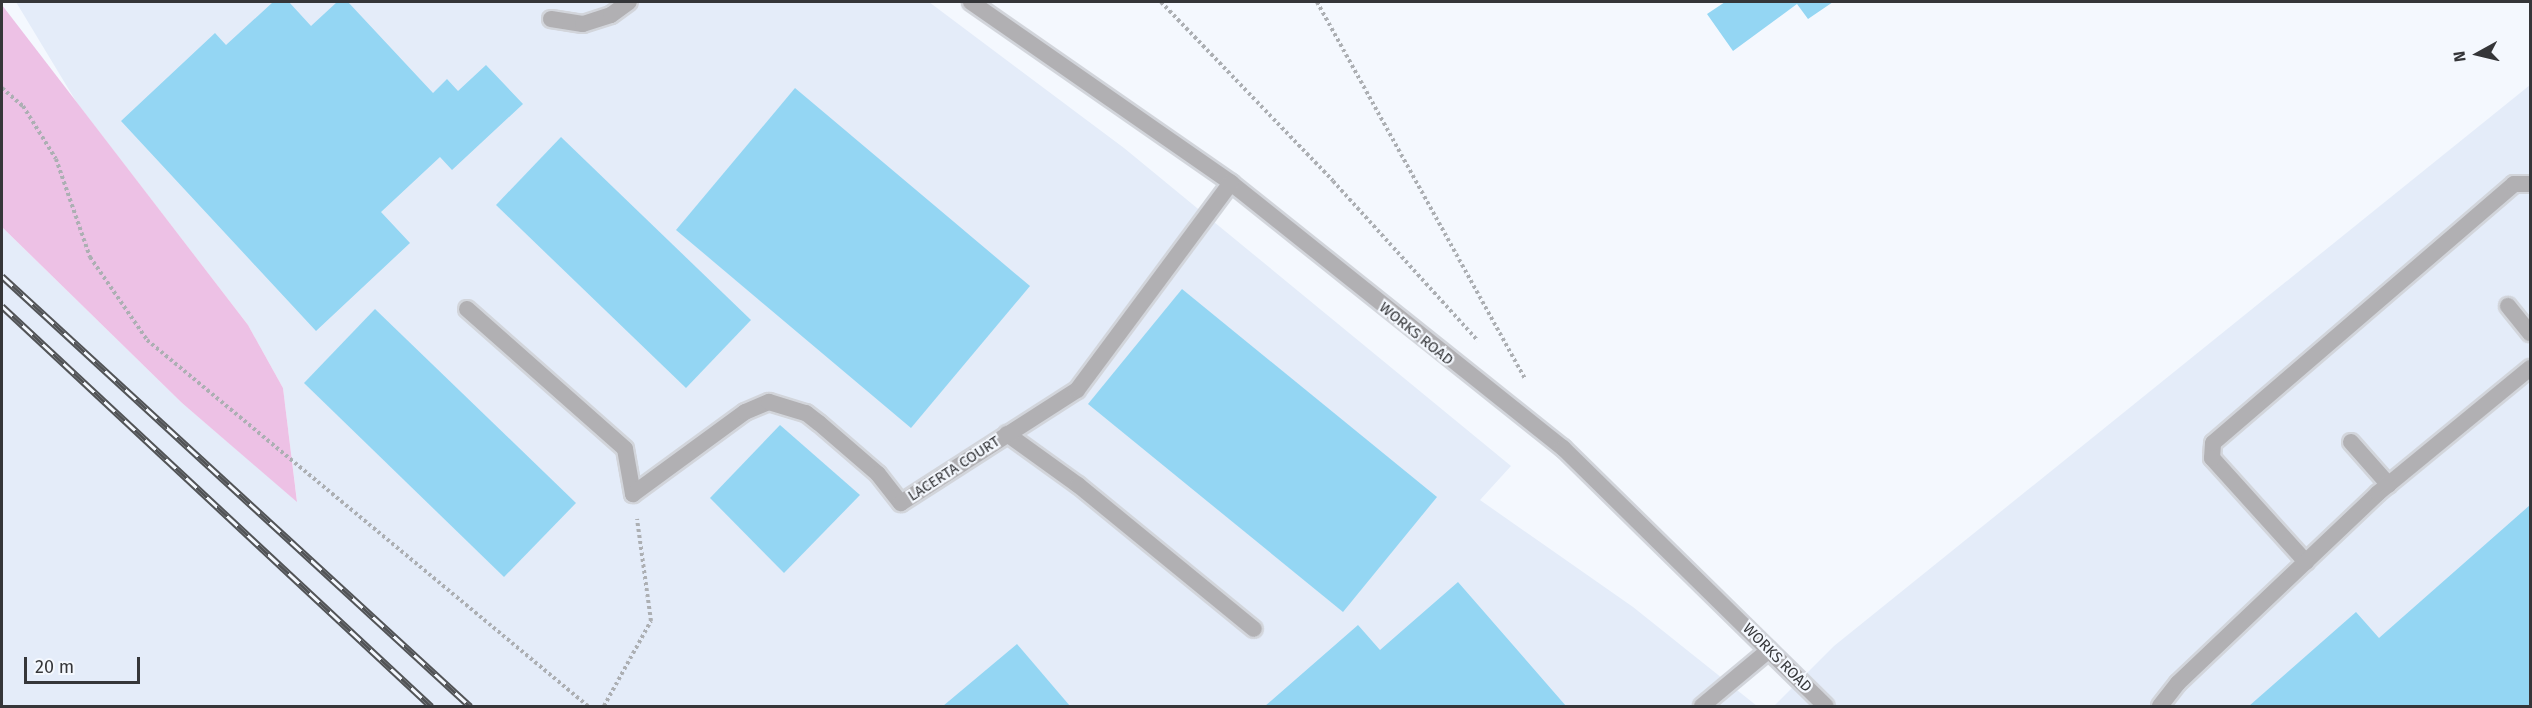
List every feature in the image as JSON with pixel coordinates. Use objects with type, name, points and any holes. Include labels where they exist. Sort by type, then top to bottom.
[{"type":"street","points":[[551,19],[583,24],[611,15],[629,2]]},
{"type":"street","name":"WORKS ROAD","points":[[971,2],[1231,183],[1465,374],[1563,448],[1826,706]]},
{"type":"street","name":"LACERTA COURT","points":[[633,494],[745,412],[769,402],[812,418],[879,474],[902,503],[1077,390],[1231,183]]},
{"type":"street","points":[[2306,562],[2211,458],[2213,443],[2514,184],[2530,184]]},
{"type":"street","points":[[2508,306],[2530,333]]},
{"type":"street","points":[[467,309],[625,449],[633,494]]},
{"type":"street","points":[[2160,706],[2178,683],[2389,485],[2530,368]]},
{"type":"street","points":[[1007,434],[1077,485],[1254,629]]},
{"type":"street","points":[[2351,442],[2389,485]]},
{"type":"street","points":[[1702,706],[1769,650]]},
{"type":"path","points":[[1161,2],[1333,181],[1489,353],[1465,374]]},
{"type":"path","points":[[1317,2],[1528,386]]},
{"type":"path","points":[[2,88],[23,105],[56,159],[90,257],[147,340],[588,706]]},
{"type":"path","points":[[604,706],[651,621],[633,494]]},
{"type":"shaded area","points":[[16,2],[929,2],[1124,148],[1511,466],[1480,500],[1633,607],[1757,706],[2,706],[2,227],[182,403],[297,501],[283,388],[248,325],[77,103]]},
{"type":"shaded area","points":[[2,5],[248,325],[283,388],[297,502],[182,403],[2,227]]},
{"type":"shaded area","points":[[2530,85],[2530,706],[1774,706],[1834,646]]},
{"type":"building","points":[[273,2],[289,2],[311,26],[337,2],[348,2],[433,93],[447,79],[458,91],[486,65],[523,104],[452,170],[440,157],[381,212],[410,243],[316,331],[121,121],[215,33],[226,45]]},
{"type":"building","points":[[1725,2],[1833,2],[1808,19],[1797,4],[1733,51],[1707,14]]},
{"type":"building","points":[[795,88],[1030,286],[911,428],[676,230]]},
{"type":"building","points":[[561,137],[751,320],[686,388],[496,205]]},
{"type":"building","points":[[1182,289],[1437,497],[1343,612],[1088,404]]},
{"type":"building","points":[[375,309],[576,503],[504,577],[304,383]]},
{"type":"building","points":[[780,425],[860,495],[784,573],[710,498]]},
{"type":"building","points":[[2530,505],[2530,706],[2249,706],[2356,612],[2379,638]]},
{"type":"building","points":[[1458,582],[1566,706],[1265,706],[1358,625],[1380,650]]},
{"type":"building","points":[[1017,644],[1070,706],[943,706]]},
{"type":"railway","points":[[2,276],[470,706]]},
{"type":"railway","points":[[2,306],[431,706]]}]
